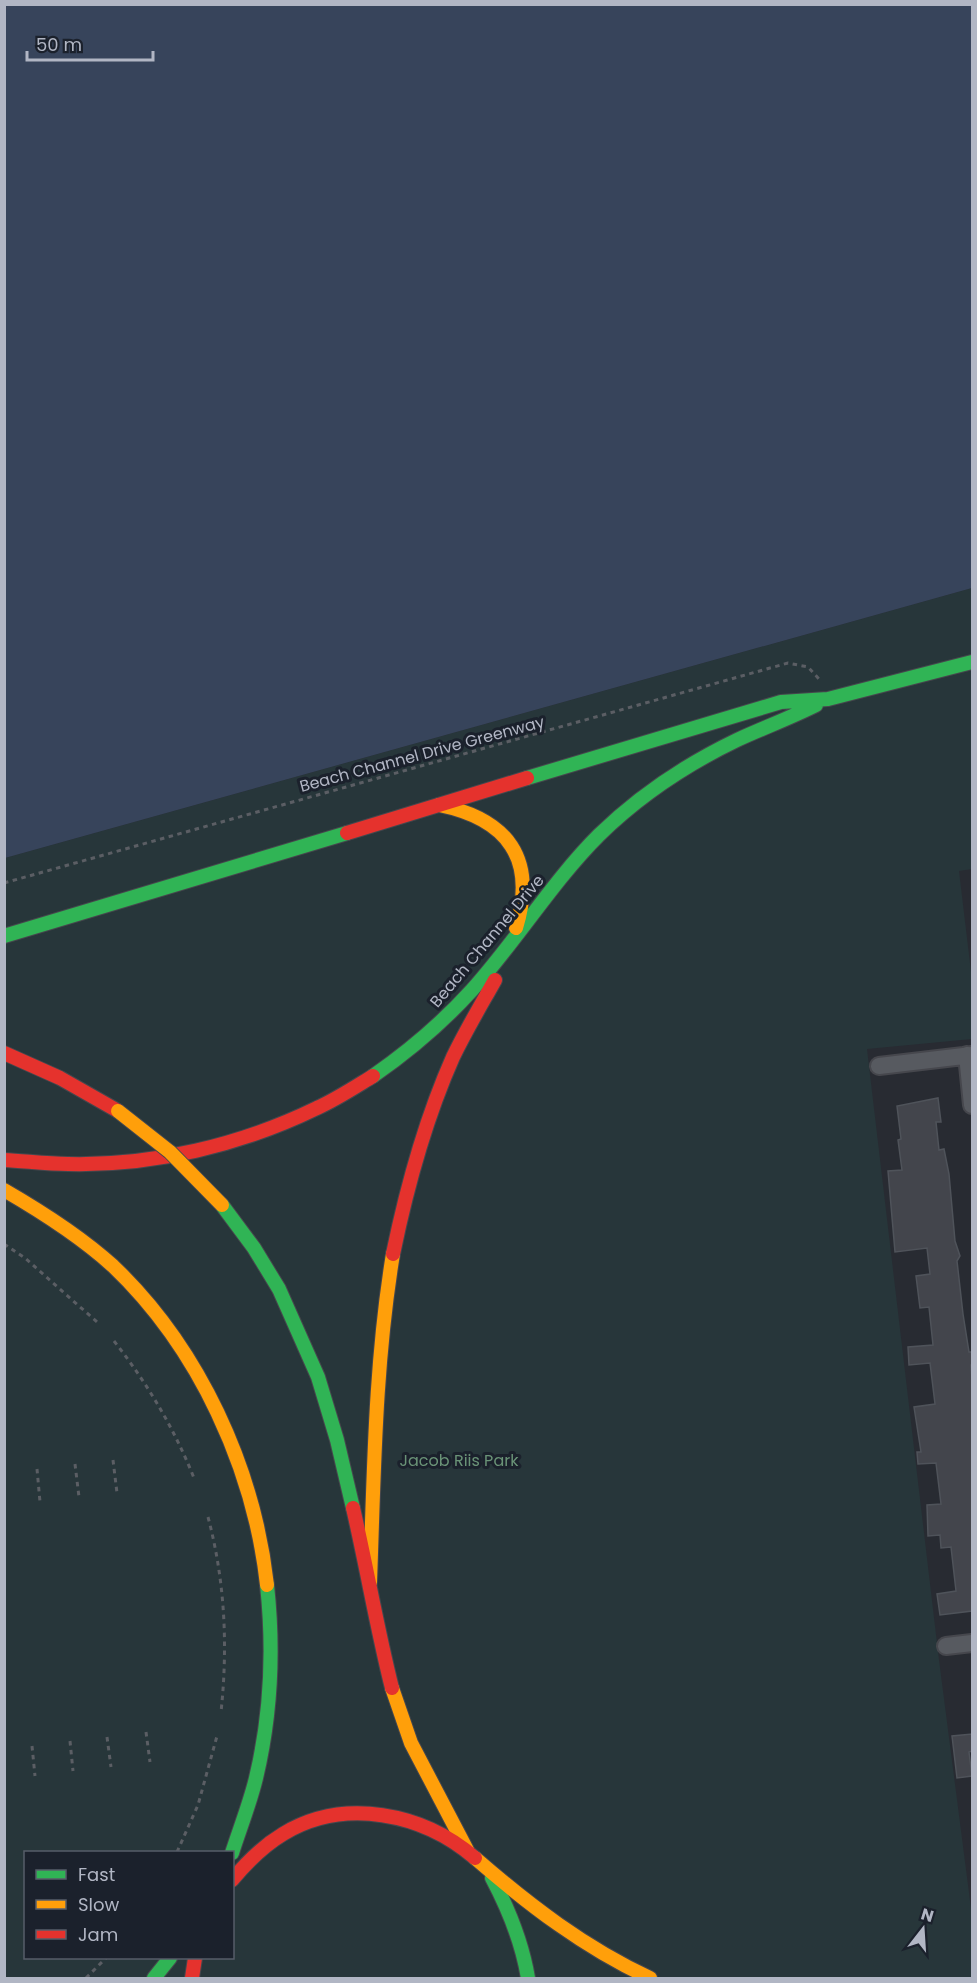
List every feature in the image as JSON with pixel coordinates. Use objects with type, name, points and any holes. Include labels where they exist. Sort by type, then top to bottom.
[{"type":"main road","name":"Beach Channel Drive","points":[[4,936],[781,702],[828,699],[972,662]]},
{"type":"main road","name":"Beach Channel Drive","points":[[4,1160],[70,1165],[145,1160],[225,1145],[293,1121],[354,1089],[412,1048],[472,990],[514,935],[588,847],[621,815],[659,785],[726,746],[790,719],[828,699]]},
{"type":"main road","points":[[370,1582],[378,1372],[387,1291],[400,1222],[415,1162],[441,1086],[460,1043],[495,980],[514,935],[524,887],[520,864],[499,830],[489,822],[465,810],[437,805]]},
{"type":"main road","points":[[4,1053],[60,1078],[117,1111],[170,1152],[222,1205],[267,1268],[309,1353],[332,1419],[370,1582],[385,1666],[401,1716],[411,1743],[467,1850]]},
{"type":"main road","points":[[4,1190],[46,1215],[87,1244],[125,1278],[147,1303],[173,1337],[202,1382],[221,1419],[242,1469],[265,1556],[271,1602],[272,1674],[267,1730],[259,1770],[248,1810],[233,1851]]},
{"type":"main road","points":[[234,1878],[254,1855],[274,1839],[300,1825],[332,1816],[365,1814],[397,1818],[441,1833],[467,1850],[489,1871],[574,1936],[622,1965],[650,1978]]},
{"type":"main road","points":[[489,1871],[514,1926],[524,1956],[528,1978]]},
{"type":"main road","points":[[154,1978],[169,1959]]},
{"type":"main road","points":[[192,1978],[195,1959]]},
{"type":"street","points":[[879,1066],[970,1055],[972,1105]]},
{"type":"street","points":[[946,1646],[972,1643]]},
{"type":"path","name":"Beach Channel Drive Greenway","points":[[4,882],[788,663],[801,664],[813,671],[828,699]]},
{"type":"path","points":[[4,1244],[25,1258],[97,1322]]},
{"type":"path","points":[[114,1341],[145,1382],[162,1410],[194,1478]]},
{"type":"path","points":[[113,1460],[117,1493]]},
{"type":"path","points":[[75,1464],[79,1497]]},
{"type":"path","points":[[37,1469],[40,1502]]},
{"type":"path","points":[[208,1517],[223,1599],[225,1646],[221,1712]]},
{"type":"path","points":[[146,1732],[150,1762]]},
{"type":"path","points":[[177,1851],[198,1805],[217,1736]]},
{"type":"path","points":[[107,1737],[111,1767]]},
{"type":"path","points":[[70,1741],[73,1771]]},
{"type":"path","points":[[32,1746],[35,1776]]},
{"type":"path","points":[[86,1978],[105,1959]]},
{"type":"green space","name":"Jacob Riis Park","points":[[972,588],[972,869],[959,871],[972,980],[972,1039],[867,1049],[939,1660],[972,1916],[972,1978],[5,1978],[5,858]]},
{"type":"water","points":[[5,4],[972,5],[972,588],[5,858]]},
{"type":"building","points":[[938,1098],[941,1122],[936,1122],[939,1150],[944,1149],[949,1174],[955,1241],[960,1256],[957,1261],[963,1314],[969,1352],[972,1352],[972,1611],[940,1615],[937,1594],[956,1591],[951,1547],[941,1548],[940,1535],[928,1536],[927,1505],[941,1504],[936,1463],[918,1464],[917,1452],[921,1452],[914,1407],[935,1404],[930,1363],[909,1365],[908,1347],[933,1345],[929,1307],[920,1308],[916,1276],[930,1274],[927,1248],[895,1252],[888,1171],[902,1170],[897,1106]]},
{"type":"building","points":[[972,1734],[972,1751],[969,1752],[972,1776],[957,1778],[952,1736]]},
{"type":"traffic: fast","points":[[527,778],[781,702],[828,699],[972,662]]},
{"type":"traffic: fast","points":[[373,1076],[425,1036],[461,1002],[582,853],[630,807],[700,759],[816,705]]},
{"type":"traffic: fast","points":[[4,936],[347,833]]},
{"type":"traffic: fast","points":[[222,1205],[254,1248],[279,1289],[318,1377],[337,1440],[353,1508]]},
{"type":"traffic: fast","points":[[233,1851],[254,1787],[265,1730],[271,1658],[267,1585]]},
{"type":"traffic: fast","points":[[492,1878],[514,1926],[528,1978]]},
{"type":"traffic: fast","points":[[154,1978],[169,1959]]},
{"type":"traffic: slow","points":[[439,805],[463,811],[483,820],[499,832],[511,846],[519,862],[523,882],[522,903],[516,928]]},
{"type":"traffic: slow","points":[[118,1111],[170,1152],[222,1205]]},
{"type":"traffic: slow","points":[[4,1190],[60,1225],[113,1266],[144,1298],[172,1334],[196,1372],[235,1454],[250,1497],[267,1585]]},
{"type":"traffic: slow","points":[[370,1582],[379,1377],[393,1254]]},
{"type":"traffic: slow","points":[[392,1688],[411,1743],[467,1850]]},
{"type":"traffic: slow","points":[[475,1858],[558,1924],[603,1953],[650,1978]]},
{"type":"traffic: jam","points":[[347,833],[527,778]]},
{"type":"traffic: jam","points":[[393,1254],[404,1203],[425,1129],[453,1057],[495,980]]},
{"type":"traffic: jam","points":[[4,1053],[60,1078],[118,1111]]},
{"type":"traffic: jam","points":[[4,1160],[100,1164],[196,1151],[258,1133],[288,1121],[332,1101],[373,1076]]},
{"type":"traffic: jam","points":[[353,1508],[392,1688]]},
{"type":"traffic: jam","points":[[234,1878],[256,1855],[283,1834],[307,1823],[331,1816],[357,1813],[382,1815],[432,1830],[475,1858]]},
{"type":"traffic: jam","points":[[192,1978],[195,1959]]}]
